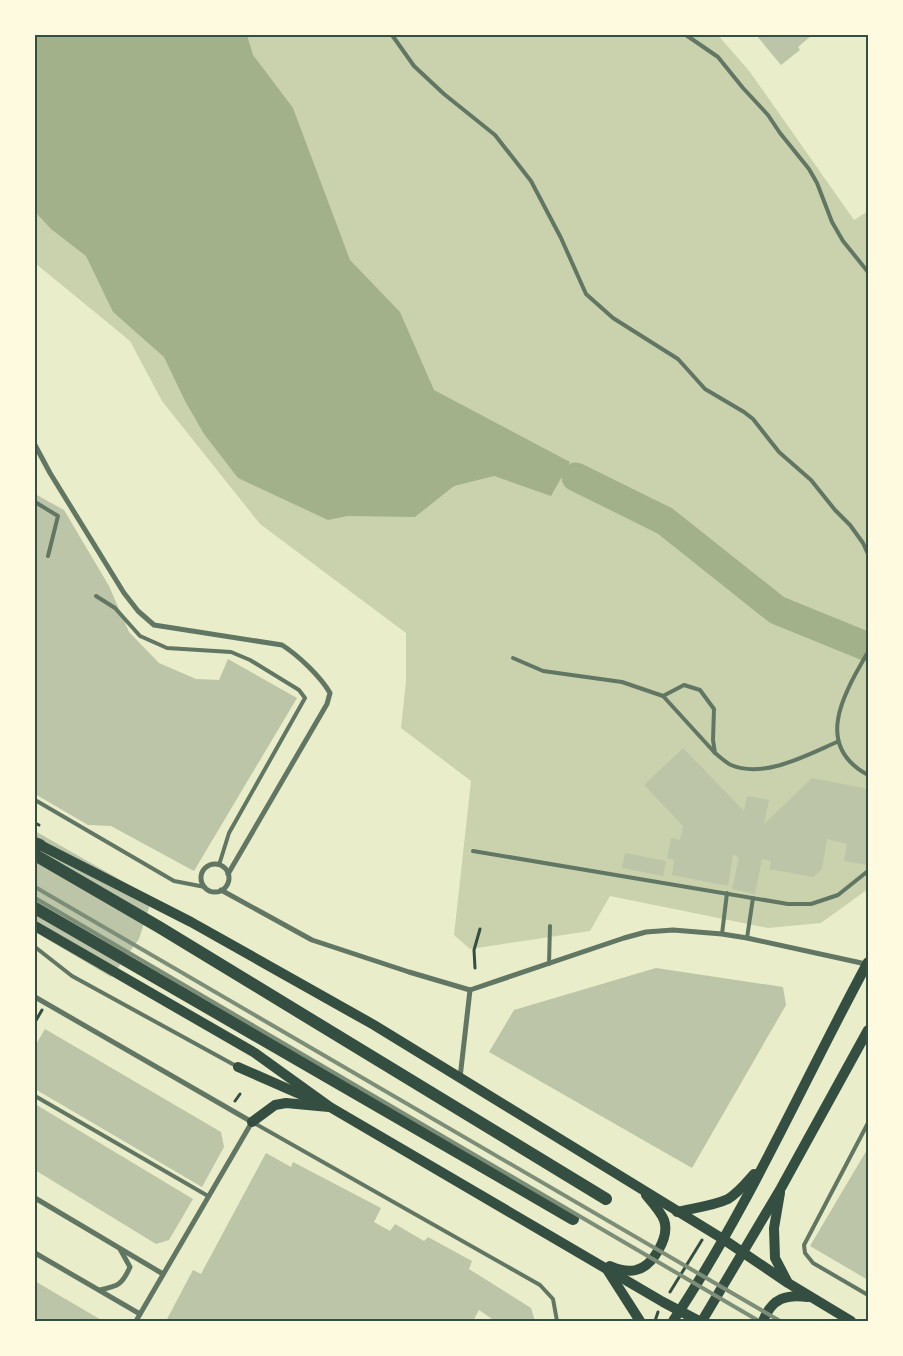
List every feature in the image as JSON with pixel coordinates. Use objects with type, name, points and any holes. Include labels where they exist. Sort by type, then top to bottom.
[{"type":"main road","points":[[37,848],[191,922],[374,1025],[723,1239],[812,1298],[851,1321]]},
{"type":"main road","points":[[37,848],[167,932],[606,1199]]},
{"type":"main road","points":[[35,908],[574,1219]]},
{"type":"main road","points":[[35,926],[255,1053],[330,1107],[663,1302],[700,1321],[781,1188],[868,1030]]},
{"type":"main road","points":[[673,1321],[723,1239],[770,1154],[868,963]]},
{"type":"main road","points":[[238,1067],[330,1107]]},
{"type":"main road","points":[[252,1122],[275,1105],[286,1103],[330,1107]]},
{"type":"main road","points":[[677,1212],[714,1204],[728,1198],[744,1185],[770,1154]]},
{"type":"main road","points":[[781,1188],[774,1228],[775,1258],[788,1282]]},
{"type":"main road","points":[[587,1258],[617,1269],[636,1270],[652,1261],[661,1247],[665,1231],[664,1220],[643,1190]]},
{"type":"main road","points":[[606,1268],[640,1321]]},
{"type":"main road","points":[[763,1321],[772,1307],[781,1298],[793,1295],[812,1298]]},
{"type":"street","points":[[35,445],[50,473],[124,593],[138,611],[154,625],[282,645],[290,650],[326,686],[330,694],[327,704],[228,874],[227,884],[221,890]]},
{"type":"street","points":[[228,874],[223,867],[210,865],[203,870],[201,879],[205,887],[212,891],[221,890],[312,940],[470,990],[624,938],[646,932],[673,930],[747,938],[868,963]]},
{"type":"street","points":[[460,1078],[470,990]]},
{"type":"street","points":[[35,997],[252,1122],[136,1321]]},
{"type":"street","points":[[35,1198],[163,1274]]},
{"type":"street","points":[[99,1290],[117,1286],[130,1267],[120,1249]]},
{"type":"street","points":[[35,1253],[140,1314]]},
{"type":"lane","points":[[392,35],[414,66],[444,94],[495,135],[531,181],[586,294],[613,318],[678,359],[705,389],[753,419],[779,452],[811,480],[835,510],[850,525],[863,543],[868,554]]},
{"type":"lane","points":[[686,35],[718,57],[768,116],[809,170],[817,183],[832,222],[843,241],[868,272]]},
{"type":"lane","points":[[35,502],[58,516],[48,556]]},
{"type":"lane","points":[[96,596],[115,608],[140,636],[166,648],[231,652],[250,660],[299,690],[305,698],[229,833],[219,865]]},
{"type":"lane","points":[[867,653],[844,698],[838,713],[836,727],[837,742],[847,760],[858,770],[868,775]]},
{"type":"lane","points":[[513,658],[543,671],[622,682],[663,696],[715,753],[730,764],[755,770],[800,758],[837,742]]},
{"type":"lane","points":[[663,696],[684,685],[700,690],[714,709],[713,740],[715,753]]},
{"type":"lane","points":[[35,800],[174,881],[205,887]]},
{"type":"lane","points":[[473,851],[788,904],[811,904],[838,895],[868,871]]},
{"type":"lane","points":[[722,934],[727,894]]},
{"type":"lane","points":[[747,938],[753,898]]},
{"type":"lane","points":[[550,926],[550,964]]},
{"type":"lane","points":[[35,946],[72,976],[238,1067]]},
{"type":"lane","points":[[35,1096],[208,1196]]},
{"type":"lane","points":[[252,1122],[540,1285],[553,1298],[557,1321]]},
{"type":"lane","points":[[868,1123],[804,1245],[805,1253],[813,1262],[868,1295]]},
{"type":"path","points":[[475,968],[474,950],[480,929]]},
{"type":"path","points":[[655,1321],[663,1302],[708,1230]]},
{"type":"shaded area","points":[[35,35],[247,35],[253,55],[293,108],[350,260],[400,312],[434,390],[570,462],[551,496],[494,476],[454,486],[415,517],[348,516],[328,520],[238,478],[204,434],[185,401],[164,357],[113,312],[86,256],[51,229],[37,214],[35,215]]},
{"type":"shaded area","points":[[50,35],[718,35],[750,72],[854,220],[868,211],[868,889],[821,923],[768,928],[610,896],[590,931],[470,949],[454,935],[471,781],[401,728],[406,681],[406,633],[260,524],[162,401],[130,341],[35,263],[35,98]]},
{"type":"building","points":[[756,35],[812,35],[798,47],[800,50],[781,65]]},
{"type":"building","points":[[35,494],[64,510],[109,586],[129,632],[159,663],[196,679],[219,680],[228,659],[297,698],[194,871],[111,826],[88,825],[35,794]]},
{"type":"building","points":[[683,748],[744,811],[747,796],[769,800],[764,824],[812,778],[868,789],[867,865],[844,861],[847,844],[827,839],[822,869],[813,877],[769,869],[771,861],[762,859],[755,894],[732,889],[739,858],[733,854],[728,886],[672,875],[674,860],[667,858],[671,838],[680,840],[683,826],[644,785]]},
{"type":"building","points":[[35,831],[152,898],[139,939],[111,977],[35,932]]},
{"type":"building","points":[[625,853],[666,861],[663,876],[622,868]]},
{"type":"building","points":[[656,968],[783,987],[786,1005],[692,1168],[489,1052],[514,1010]]},
{"type":"building","points":[[45,1029],[221,1132],[224,1147],[202,1187],[35,1089],[35,1046]]},
{"type":"building","points":[[35,1104],[193,1199],[169,1240],[156,1244],[35,1170]]},
{"type":"building","points":[[868,1148],[868,1280],[810,1246]]},
{"type":"building","points":[[266,1153],[291,1167],[293,1162],[381,1208],[374,1222],[390,1231],[395,1224],[424,1241],[428,1237],[472,1261],[469,1269],[531,1308],[535,1321],[491,1321],[492,1319],[479,1310],[473,1321],[166,1321],[193,1270],[201,1274]]},
{"type":"building","points":[[35,1281],[45,1287],[103,1321],[35,1321]]},
{"type":"waterway","points":[[576,477],[665,521],[777,610],[868,647]]},
{"type":"railway","points":[[35,887],[780,1321]]},
{"type":"railway","points":[[35,898],[759,1321]]}]
